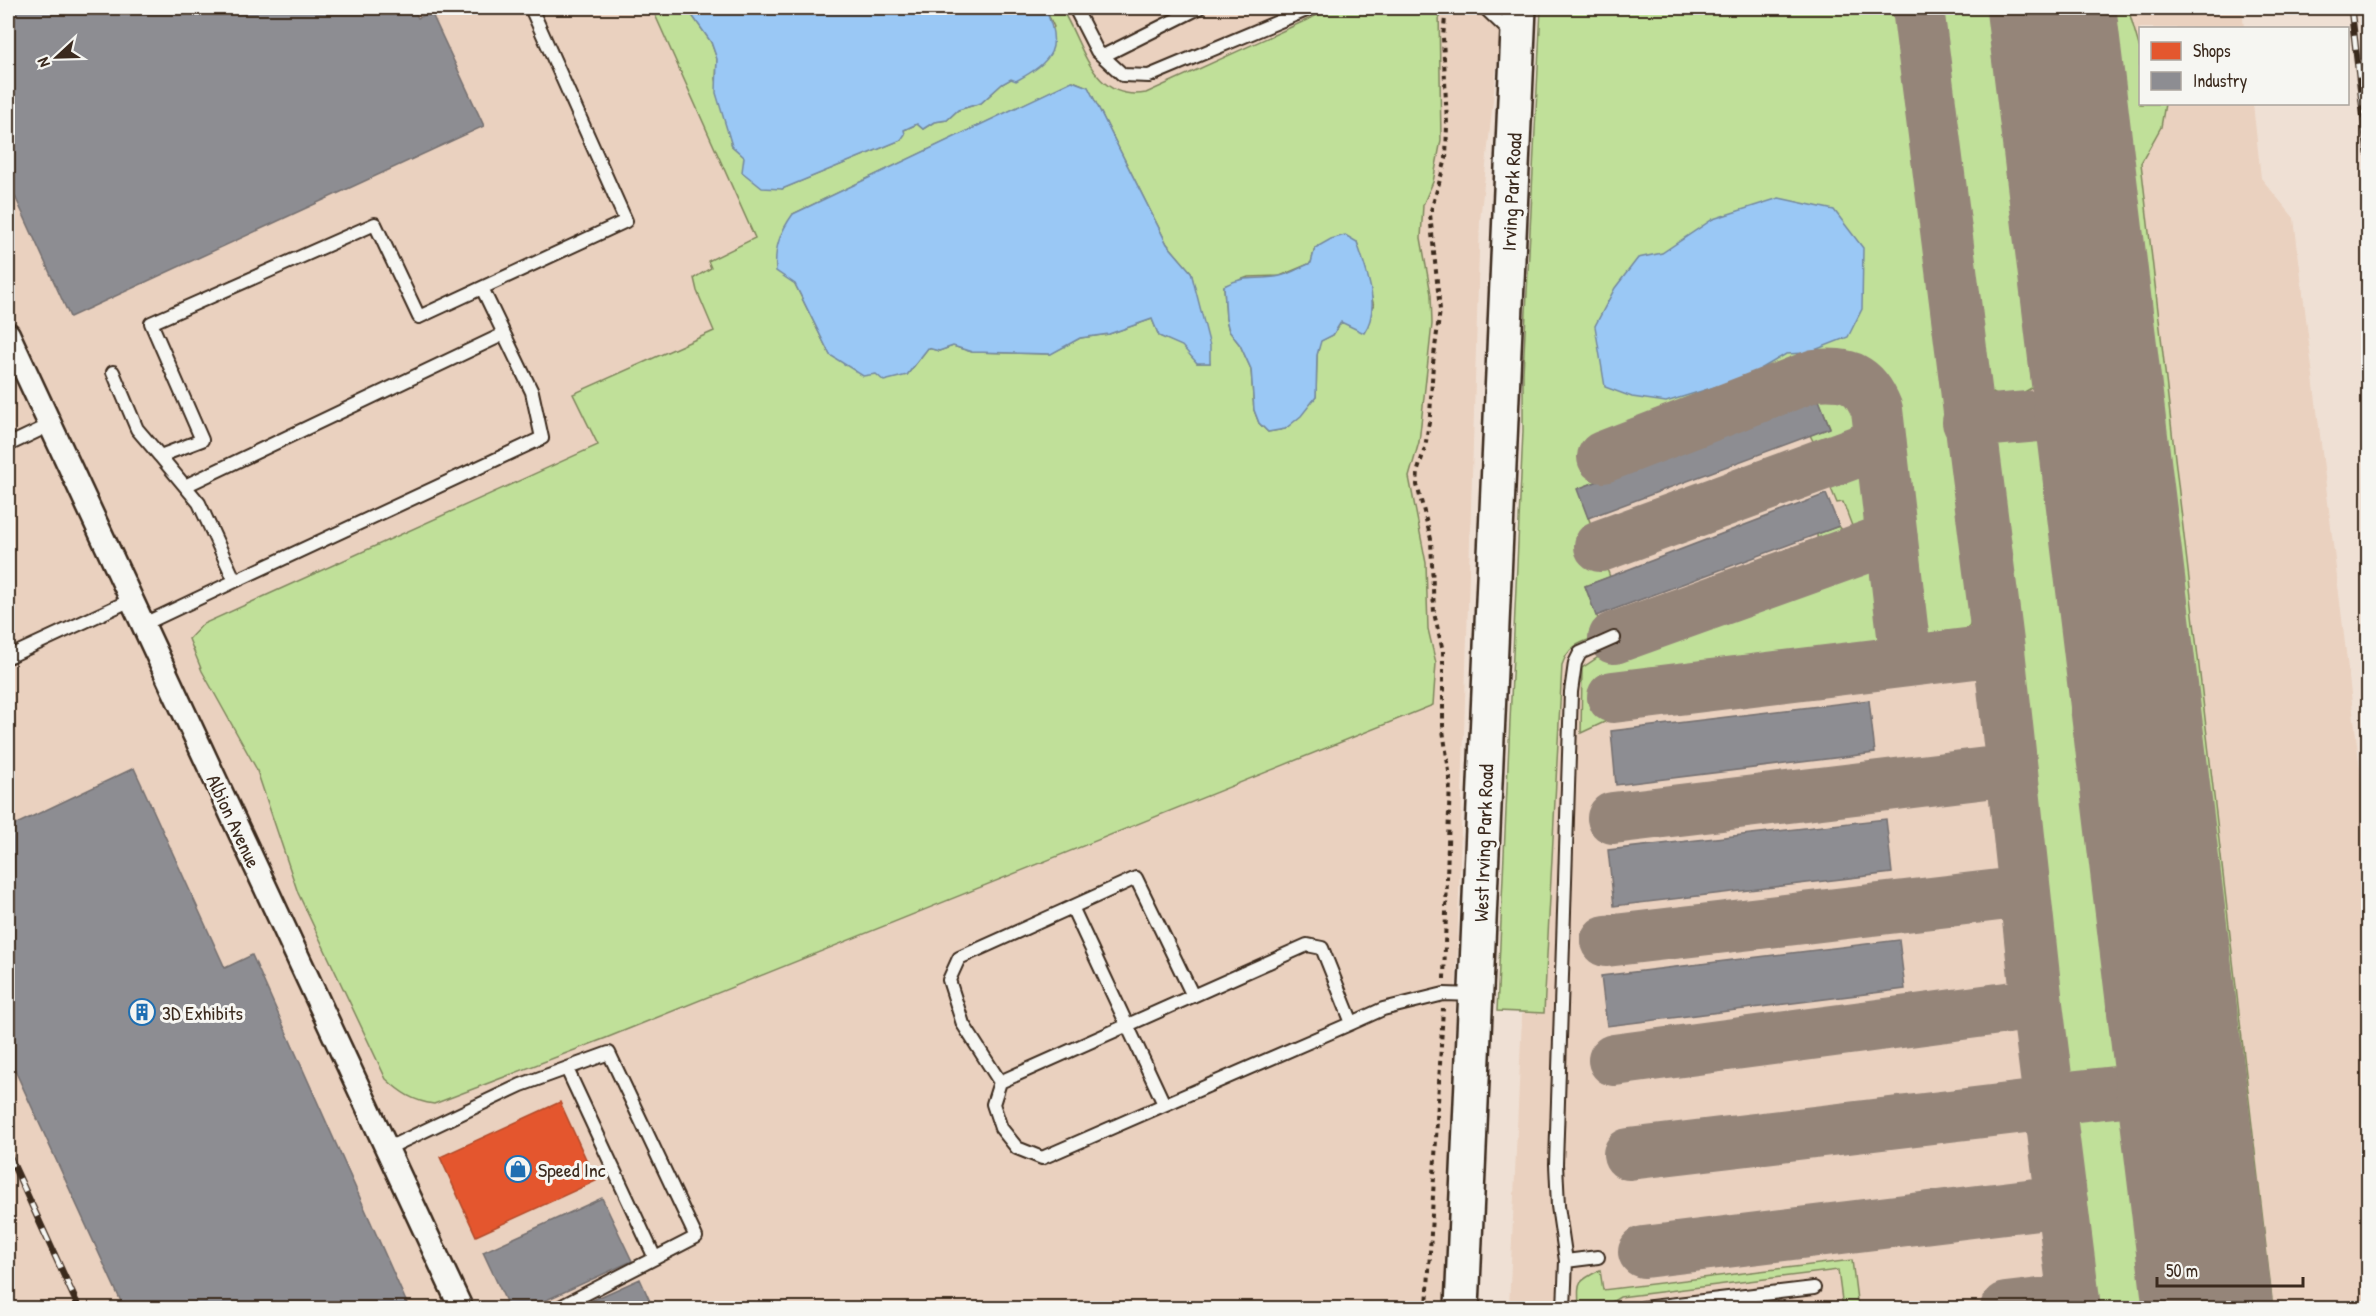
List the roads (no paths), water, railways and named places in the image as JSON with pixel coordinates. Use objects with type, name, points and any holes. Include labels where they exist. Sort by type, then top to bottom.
[{"type":"main road","name":"Irving Park Road","points":[[1503,377],[1519,8]]},
{"type":"main road","name":"West Irving Park Road","points":[[1462,1308],[1503,377]]},
{"type":"street","name":"Albion Avenue","points":[[8,334],[461,1308]]},
{"type":"lane","points":[[160,456],[202,440],[152,323],[375,224],[419,317],[626,221],[531,8]]},
{"type":"lane","points":[[1075,8],[1097,51],[1123,75],[1149,76],[1311,8]]},
{"type":"lane","points":[[1103,56],[1199,8]]},
{"type":"lane","points":[[1485,8],[1518,40]]},
{"type":"lane","points":[[142,625],[542,438],[532,392],[482,288]]},
{"type":"lane","points":[[185,486],[504,334]]},
{"type":"lane","points":[[113,372],[137,429],[199,503],[235,580]]},
{"type":"lane","points":[[8,445],[50,425]]},
{"type":"lane","points":[[8,657],[131,600]]},
{"type":"lane","points":[[1564,1308],[1566,1261],[1558,1206],[1556,1164],[1571,692],[1575,663],[1580,653],[1614,638]]},
{"type":"lane","points":[[1000,1082],[963,1024],[949,980],[959,958],[1136,878],[1193,996]]},
{"type":"lane","points":[[1072,907],[1164,1104]]},
{"type":"lane","points":[[1352,1023],[1322,948],[1307,945],[1000,1082],[993,1104],[1001,1128],[1017,1148],[1042,1158],[1164,1104],[1352,1023],[1383,1009],[1444,994],[1476,995]]},
{"type":"lane","points":[[386,1149],[521,1085],[609,1053],[696,1237],[558,1308]]},
{"type":"lane","points":[[567,1069],[655,1258]]},
{"type":"lane","points":[[1566,1261],[1598,1257]]},
{"type":"lane","points":[[1643,1308],[1814,1288]]},
{"type":"water","points":[[687,8],[1045,8],[1053,33],[1053,43],[1051,52],[1039,67],[1016,81],[1011,79],[1002,84],[981,103],[958,110],[947,120],[934,122],[923,129],[917,124],[904,130],[905,134],[901,140],[782,189],[762,188],[742,172],[744,157],[732,146],[716,93],[717,59],[711,42]]},
{"type":"water","points":[[1072,81],[1088,87],[1167,244],[1191,272],[1210,346],[1210,363],[1197,363],[1182,346],[1159,336],[1152,319],[1109,334],[1080,338],[1051,354],[972,352],[953,346],[939,351],[928,348],[907,375],[884,381],[876,374],[863,376],[830,355],[795,284],[776,271],[779,241],[793,214]]},
{"type":"water","points":[[1779,198],[1834,210],[1863,248],[1862,309],[1848,337],[1807,353],[1786,354],[1747,377],[1666,402],[1632,397],[1605,387],[1595,326],[1615,288],[1638,258],[1662,253],[1713,219]]},
{"type":"water","points":[[1345,235],[1357,242],[1368,276],[1372,300],[1369,323],[1364,333],[1341,322],[1333,335],[1321,341],[1317,355],[1316,397],[1301,416],[1285,429],[1268,432],[1259,423],[1254,410],[1251,369],[1240,345],[1229,331],[1224,286],[1239,280],[1272,277],[1292,272],[1311,263],[1315,248],[1331,239]]},
{"type":"railway","points":[[2351,8],[2368,154]]},
{"type":"railway","points":[[2363,8],[2368,56]]},
{"type":"railway","points":[[8,1153],[79,1308]]},
{"type":"place","name":"3D Exhibits","points":[[142,1012]]},
{"type":"place","name":"Speed Inc","points":[[518,1169]]}]
